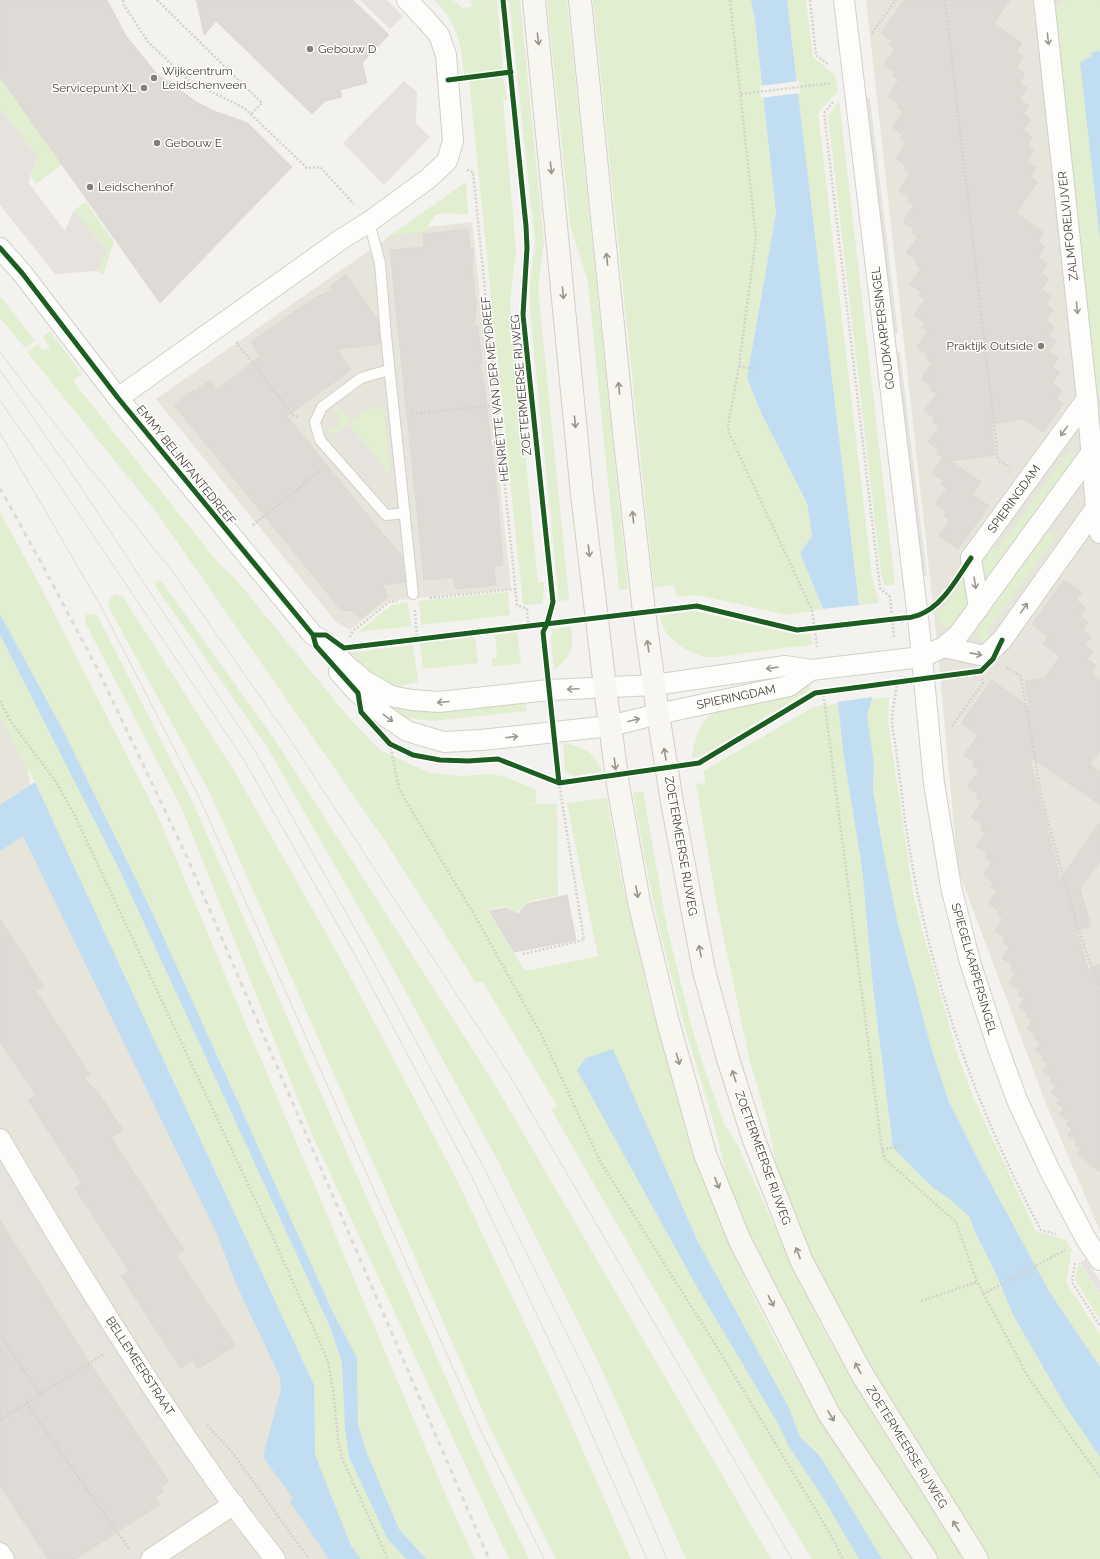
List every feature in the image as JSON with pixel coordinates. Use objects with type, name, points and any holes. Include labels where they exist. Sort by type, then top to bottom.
[{"type":"main road","points":[[534,0],[582,494],[610,726],[618,785],[639,902],[668,1022],[706,1154],[740,1241],[829,1414],[926,1559]]},
{"type":"main road","name":"ZOETERMEERSE RIJWEG","points":[[580,0],[622,414],[644,612],[658,714],[684,867],[704,971],[728,1059],[754,1140],[802,1262],[862,1374],[977,1559]]},
{"type":"street","points":[[118,398],[343,238],[369,222],[429,178],[447,161],[452,141],[446,55],[438,35],[407,0]]},
{"type":"street","name":"GOUDKARPERSINGEL","points":[[844,0],[842,65],[918,616],[922,656]]},
{"type":"street","name":"ZALMFORELVIJVER","points":[[1044,0],[1087,399],[1096,447],[1096,508],[1100,533]]},
{"type":"street","name":"EMMY BELINFANTEDREEF","points":[[0,248],[22,274],[118,398],[313,635],[325,642],[344,663],[365,681],[391,696],[412,700],[438,702],[549,690],[654,685]]},
{"type":"street","name":"SPIERINGDAM","points":[[979,608],[971,558],[1087,399]]},
{"type":"street","name":"SPIERINGDAM","points":[[654,685],[784,666],[818,670],[891,661],[922,656],[944,648],[959,634],[979,608],[1096,447]]},
{"type":"street","points":[[944,648],[985,656],[1002,640],[1096,508]]},
{"type":"street","name":"EMMY BELINFANTEDREEF","points":[[313,635],[316,646],[358,693],[385,716],[407,731],[444,742],[481,740],[610,726],[658,714]]},
{"type":"street","name":"SPIEGELKARPERSINGEL","points":[[922,656],[934,783],[951,887],[970,962],[996,1045],[1017,1100],[1050,1171],[1086,1239],[1100,1260]]},
{"type":"street","name":"SPIERINGDAM","points":[[658,714],[789,686],[818,670]]},
{"type":"street","name":"BELLEMEERSTRAAT","points":[[0,1140],[171,1416],[275,1559]]},
{"type":"street","points":[[151,1559],[234,1504]]},
{"type":"street","points":[[0,1553],[4,1559]]},
{"type":"lane","points":[[369,222],[380,263],[389,370],[413,594]]},
{"type":"lane","points":[[389,370],[361,378],[322,407],[315,422],[320,440],[386,514],[405,513]]},
{"type":"path","points":[[122,0],[148,42],[188,80],[244,108],[307,168],[320,167],[340,188]]},
{"type":"path","points":[[157,0],[262,103],[251,114]]},
{"type":"path","points":[[730,0],[756,238],[739,366],[728,425],[730,433],[812,610],[818,670],[823,692],[882,1149],[885,1159],[956,1222],[977,1282],[1030,1380],[1100,1477]]},
{"type":"path","points":[[810,0],[816,55],[842,65],[896,0]]},
{"type":"path","points":[[945,0],[998,460],[1029,479]]},
{"type":"path","points":[[741,94],[818,84]]},
{"type":"path","points":[[837,96],[824,113],[880,588],[890,597],[891,661],[898,682]]},
{"type":"path","points":[[222,324],[293,415],[315,422]]},
{"type":"path","points":[[739,366],[758,370]]},
{"type":"path","points":[[394,416],[496,405]]},
{"type":"path","points":[[234,540],[336,458]]},
{"type":"path","points":[[413,594],[417,640]]},
{"type":"path","points":[[890,619],[918,616]]},
{"type":"path","points":[[521,628],[531,627]]},
{"type":"path","points":[[410,640],[425,639]]},
{"type":"path","points":[[1002,640],[993,658],[1021,677],[1041,795],[1080,932],[1100,986]]},
{"type":"path","points":[[931,754],[982,683],[982,677]]},
{"type":"path","points":[[889,683],[925,678]]},
{"type":"path","points":[[0,701],[11,722],[56,782],[75,816],[266,1222],[328,1362],[333,1390],[338,1439],[342,1458],[388,1559]]},
{"type":"path","points":[[390,744],[396,747]]},
{"type":"path","points":[[390,744],[399,789],[480,923],[541,1034],[600,1163],[720,1352],[829,1532],[843,1559]]},
{"type":"path","points":[[523,954],[584,940],[557,782],[558,776]]},
{"type":"path","points":[[557,782],[566,782]]},
{"type":"path","points":[[882,1149],[905,1146]]},
{"type":"path","points":[[1086,1239],[1076,1256],[1072,1282],[1100,1326]]},
{"type":"path","points":[[983,1294],[1054,1256]]},
{"type":"path","points":[[921,1300],[977,1282]]},
{"type":"path","points":[[0,1334],[40,1394]]},
{"type":"path","points":[[0,1420],[124,1341]]},
{"type":"path","points":[[26,1403],[132,1552]]},
{"type":"path","points":[[203,1420],[232,1452],[309,1559]]},
{"type":"shaded area","points":[[360,0],[387,0],[403,16],[390,29]]},
{"type":"shaded area","points":[[866,0],[1100,0],[1100,1231],[1046,1104],[958,870],[936,632]]},
{"type":"shaded area","points":[[404,81],[417,92],[416,123],[430,137],[384,185],[343,143]]},
{"type":"shaded area","points":[[870,98],[898,333],[892,334],[865,99]]},
{"type":"shaded area","points":[[0,109],[38,157],[28,182],[65,231],[74,210],[107,251],[97,271],[55,274],[0,205]]},
{"type":"shaded area","points":[[472,222],[511,589],[388,601],[350,630],[336,622],[156,399],[397,231]]},
{"type":"shaded area","points":[[900,352],[927,576],[920,577],[893,353]]},
{"type":"shaded area","points":[[348,427],[385,472],[370,483],[334,438]]},
{"type":"shaded area","points":[[1023,429],[1037,440],[993,501],[978,491]]},
{"type":"shaded area","points":[[1029,628],[1043,638],[1024,665],[1010,655]]},
{"type":"shaded area","points":[[0,667],[17,698],[34,812],[389,1559],[0,1559]]},
{"type":"shaded area","points":[[0,1161],[16,1187],[2,1195],[0,1192]]},
{"type":"shaded area","points":[[21,1194],[43,1233],[30,1240],[8,1202]]},
{"type":"shaded area","points":[[48,1240],[67,1270],[53,1278],[35,1248]]},
{"type":"shaded area","points":[[1086,1259],[1100,1281],[1100,1294],[1080,1262]]},
{"type":"shaded area","points":[[75,1283],[89,1306],[75,1315],[61,1291]]},
{"type":"shaded area","points":[[95,1315],[114,1345],[100,1353],[82,1323]]},
{"type":"shaded area","points":[[119,1354],[139,1384],[126,1393],[106,1364]]},
{"type":"shaded area","points":[[143,1390],[163,1419],[150,1428],[130,1399]]},
{"type":"shaded area","points":[[174,1435],[192,1465],[179,1474],[161,1444]]},
{"type":"green space","points":[[434,0],[453,0],[463,8],[472,7],[471,0],[497,0],[503,70],[464,75],[460,43],[457,34],[448,17]]},
{"type":"green space","points":[[509,0],[520,0],[544,243],[538,287],[569,600],[559,601],[530,313],[530,281],[535,243]]},
{"type":"green space","points":[[547,0],[567,0],[628,589],[619,590],[588,281],[570,225]]},
{"type":"green space","points":[[593,0],[751,0],[755,20],[776,213],[747,378],[762,415],[807,503],[812,536],[800,553],[823,609],[788,615],[698,595],[677,596],[674,585],[654,587]]},
{"type":"green space","points":[[787,0],[806,0],[813,57],[835,75],[838,91],[818,113],[872,576],[879,603],[859,605]]},
{"type":"green space","points":[[1065,0],[1097,0],[1100,2],[1100,395],[1092,403],[1053,14]]},
{"type":"green space","points":[[503,76],[507,99],[503,100],[516,250],[510,302],[538,582],[544,582],[542,604],[523,605],[469,81]]},
{"type":"green space","points":[[0,77],[62,164],[36,184],[31,176],[38,157],[0,109]]},
{"type":"green space","points":[[839,100],[895,584],[885,586],[881,574],[828,116]]},
{"type":"green space","points":[[466,182],[468,215],[445,213],[435,215],[426,232],[389,236]]},
{"type":"green space","points":[[86,202],[114,242],[103,275],[97,271],[106,251],[74,210]]},
{"type":"green space","points":[[0,296],[35,341],[25,348],[0,318]]},
{"type":"green space","points":[[50,331],[82,374],[73,381],[220,565],[234,577],[350,719],[380,750],[429,773],[462,776],[491,774],[502,776],[535,789],[537,803],[515,804],[557,804],[558,895],[526,902],[518,911],[513,911],[506,906],[487,910],[525,971],[598,956],[567,803],[607,798],[621,877],[650,1002],[684,1118],[725,1232],[749,1288],[779,1347],[811,1404],[852,1470],[913,1559],[812,1559],[762,1477],[551,1109],[557,1106],[482,981],[476,983],[385,841],[157,513],[27,352],[38,344],[43,351],[50,347],[43,337]]},
{"type":"green space","points":[[338,406],[351,422],[372,406],[384,409],[390,470],[387,472],[349,423],[332,435],[328,429],[339,427],[340,415],[335,408]]},
{"type":"green space","points":[[1069,451],[1076,455],[985,581],[981,577],[980,556],[988,543],[997,550]]},
{"type":"green space","points":[[0,512],[36,578],[157,814],[447,1498],[475,1559],[426,1559],[399,1529],[366,1451],[358,1424],[357,1358],[332,1310],[154,916],[63,730],[0,614]]},
{"type":"green space","points":[[1047,533],[1055,539],[986,632],[995,639],[989,643],[981,642],[977,635],[977,628]]},
{"type":"green space","points":[[964,578],[967,604],[952,625],[945,627],[938,621],[936,612],[945,605]]},
{"type":"green space","points":[[157,580],[162,582],[277,743],[494,1083],[771,1559],[686,1559],[603,1372],[498,1161],[379,943],[267,747],[156,587],[155,583]]},
{"type":"green space","points":[[508,592],[510,615],[421,625],[419,601]]},
{"type":"green space","points":[[116,594],[123,597],[233,769],[343,963],[457,1180],[557,1392],[631,1559],[556,1559],[491,1430],[210,793],[108,606],[110,599]]},
{"type":"green space","points":[[408,602],[411,626],[358,632],[392,605]]},
{"type":"green space","points":[[694,611],[797,635],[811,634],[812,645],[722,657],[710,657],[692,653],[679,645],[668,635],[661,623],[660,616]]},
{"type":"green space","points":[[87,614],[93,614],[98,617],[193,803],[491,1480],[529,1559],[509,1559],[310,1130],[183,811],[86,624],[85,617]]},
{"type":"green space","points":[[571,627],[572,640],[570,652],[560,666],[554,670],[551,641],[552,629]]},
{"type":"green space","points":[[517,632],[521,663],[492,667],[492,659],[497,658],[495,635]]},
{"type":"green space","points":[[0,635],[120,871],[330,1327],[342,1363],[345,1430],[349,1457],[387,1538],[406,1559],[361,1559],[351,1546],[315,1455],[314,1385],[35,782],[0,718]]},
{"type":"green space","points":[[475,637],[478,663],[423,669],[420,643]]},
{"type":"green space","points":[[413,645],[418,682],[395,687],[383,683],[340,651],[356,652]]},
{"type":"green space","points":[[810,685],[810,690],[701,756],[692,758],[698,732],[707,718],[715,712],[740,702]]},
{"type":"green space","points":[[889,697],[888,722],[913,892],[923,933],[958,1056],[974,1099],[1036,1231],[1066,1240],[1072,1250],[1066,1282],[1100,1335],[1100,1367],[1049,1291],[984,1171],[949,1102],[931,1047],[897,920],[873,790],[874,763],[867,715],[872,699]]},
{"type":"green space","points":[[525,699],[527,711],[434,721],[405,718],[393,712],[394,705],[420,711]]},
{"type":"green space","points":[[838,703],[843,751],[862,868],[873,988],[893,1148],[932,1187],[948,1198],[969,1216],[977,1236],[997,1276],[1012,1313],[1066,1407],[1100,1457],[1100,1559],[989,1559],[830,1301],[779,1177],[767,1120],[749,1058],[717,905],[696,784],[705,783],[704,771],[813,707]]},
{"type":"green space","points":[[563,743],[576,746],[587,751],[595,759],[602,771],[573,776],[565,771]]},
{"type":"green space","points":[[643,791],[667,927],[691,1024],[704,1068],[725,1126],[737,1144],[802,1287],[833,1347],[898,1456],[968,1559],[936,1559],[869,1463],[772,1291],[732,1195],[710,1110],[684,1025],[659,927],[633,793]]},
{"type":"green space","points":[[1079,1262],[1100,1295],[1100,1320],[1075,1280]]},
{"type":"water","points":[[751,0],[787,0],[859,605],[872,699],[867,715],[874,763],[873,790],[897,920],[931,1047],[949,1102],[984,1171],[1049,1291],[1100,1367],[1100,1457],[1066,1407],[1012,1313],[997,1276],[977,1236],[969,1216],[948,1198],[932,1187],[893,1148],[873,988],[862,868],[843,751],[838,703],[823,609],[800,553],[812,536],[807,503],[762,415],[747,378],[776,213],[755,20]]},
{"type":"water","points":[[1098,50],[1100,53],[1100,239],[1080,62],[1092,56],[1091,53]]},
{"type":"water","points":[[0,614],[63,730],[154,916],[332,1310],[357,1358],[358,1424],[366,1451],[399,1529],[426,1559],[406,1559],[387,1538],[349,1457],[345,1430],[342,1363],[330,1327],[120,871],[0,635]]},
{"type":"water","points":[[35,782],[314,1385],[315,1455],[351,1546],[361,1559],[329,1559],[290,1502],[293,1498],[263,1457],[281,1389],[280,1377],[237,1286],[217,1234],[23,836],[0,851],[0,805]]},
{"type":"water","points":[[613,1049],[698,1242],[789,1408],[800,1437],[820,1456],[882,1559],[859,1559],[824,1499],[788,1445],[779,1425],[697,1287],[577,1070],[586,1058]]},
{"type":"pier","points":[[799,81],[800,93],[761,98],[759,86]]},
{"type":"pier","points":[[861,605],[873,697],[836,702],[821,609]]},
{"type":"building","name":"Gebouw E","points":[[0,0],[107,0],[126,36],[157,74],[198,103],[214,111],[248,123],[292,167],[160,303],[0,77]]},
{"type":"building","name":"Gebouw D","points":[[195,0],[353,0],[389,35],[362,63],[367,83],[340,90],[342,97],[325,101],[312,114],[216,21],[204,35],[197,2]]},
{"type":"building","points":[[904,0],[1010,0],[994,23],[1022,43],[1016,51],[1023,57],[1016,68],[1025,74],[1019,83],[1027,88],[1019,99],[1029,106],[1023,114],[1031,120],[1023,130],[1032,137],[1027,146],[1034,151],[1026,161],[1036,168],[1030,177],[1038,182],[1016,213],[1044,233],[1038,241],[1045,247],[1038,258],[1047,264],[1041,273],[1049,278],[1041,289],[1051,296],[1045,304],[1053,310],[1045,320],[1054,327],[1048,336],[1056,341],[1048,351],[1058,358],[1052,367],[1060,372],[1052,383],[1062,390],[1056,398],[1063,404],[1043,432],[1024,419],[991,424],[995,455],[951,461],[981,482],[972,494],[989,506],[958,549],[939,536],[950,520],[944,516],[946,512],[935,504],[947,489],[940,484],[943,481],[932,473],[943,458],[937,453],[939,450],[928,442],[939,426],[933,422],[935,419],[924,410],[937,394],[930,390],[932,387],[921,379],[932,363],[926,358],[928,355],[917,347],[928,331],[922,327],[925,323],[914,315],[925,300],[919,295],[921,292],[910,284],[921,269],[915,264],[917,261],[906,253],[918,237],[912,233],[914,229],[903,222],[914,205],[907,201],[910,198],[899,190],[910,174],[904,170],[906,166],[895,158],[907,143],[900,138],[903,135],[892,127],[903,112],[897,107],[899,104],[888,96],[899,80],[893,76],[895,72],[884,64],[895,49],[889,44],[892,41],[881,33]]},
{"type":"building","points":[[468,229],[470,249],[474,249],[472,268],[476,306],[474,327],[478,326],[482,363],[480,364],[484,383],[498,502],[503,565],[494,566],[496,585],[456,589],[453,577],[424,580],[390,250],[424,247],[423,234]]},
{"type":"building","points":[[346,275],[378,320],[380,344],[337,349],[351,370],[287,416],[402,556],[405,582],[383,585],[388,597],[360,619],[354,611],[341,610],[174,405],[193,390],[194,392],[210,380],[217,390],[260,356],[251,342],[314,298],[333,290],[330,286]]},
{"type":"building","points":[[1064,580],[1082,592],[1076,600],[1086,608],[1080,616],[1088,622],[1082,630],[1091,637],[1085,645],[1093,651],[1087,659],[1097,666],[1091,674],[1100,681],[1100,750],[1090,764],[1100,772],[1100,805],[1029,756],[1060,879],[1100,822],[1100,861],[1080,889],[1091,926],[1076,931],[1088,969],[1100,964],[1100,1172],[1077,1154],[1081,1149],[1075,1145],[1077,1141],[1068,1135],[1072,1129],[1066,1124],[1069,1121],[1059,1114],[1064,1108],[1057,1103],[1060,1100],[1051,1093],[1056,1086],[1050,1082],[1052,1078],[1043,1071],[1048,1064],[1042,1060],[1044,1056],[1035,1050],[1040,1043],[1034,1038],[1036,1035],[1027,1028],[1032,1021],[1026,1016],[1028,1013],[1019,1006],[1025,999],[1018,995],[1020,991],[1009,983],[1016,973],[1010,969],[1013,965],[1002,958],[1009,947],[1003,942],[1006,939],[995,931],[1003,919],[997,914],[999,911],[988,903],[997,891],[991,887],[993,883],[983,875],[992,862],[985,858],[987,854],[976,846],[986,833],[980,829],[982,825],[971,817],[982,802],[976,797],[978,794],[967,786],[979,770],[973,766],[975,762],[964,755],[978,735],[961,723],[992,680],[1030,708],[1025,681],[1045,678],[1060,656],[1043,644],[1048,637],[1032,624]]},
{"type":"building","points":[[567,895],[576,940],[514,952],[489,911],[506,908],[518,914],[526,904]]},
{"type":"building","points":[[0,919],[44,987],[36,991],[90,1075],[84,1078],[99,1094],[123,1130],[111,1138],[184,1250],[176,1255],[235,1345],[198,1369],[193,1360],[181,1368],[121,1276],[129,1271],[75,1188],[82,1183],[28,1100],[36,1095],[0,1042]]},
{"type":"building","points":[[0,1220],[87,1359],[169,1482],[161,1487],[164,1491],[155,1497],[160,1504],[76,1559],[48,1559],[0,1486]]},
{"type":"tram line","points":[[0,352],[54,423],[175,575],[287,735],[510,1076],[792,1559]]},
{"type":"tram line","points":[[0,370],[74,477],[257,754],[367,950],[484,1168],[589,1378],[667,1559]]},
{"type":"tram line","points":[[0,401],[57,481],[245,762],[356,957],[470,1173],[570,1385],[647,1559]]},
{"type":"tram line","points":[[0,433],[103,610],[200,799],[482,1433],[544,1559]]},
{"type":"railway","points":[[0,488],[97,668],[186,855],[489,1559]]},
{"type":"cycle path","points":[[503,0],[526,226],[527,248],[523,315],[553,602],[547,624],[543,632],[559,783]]},
{"type":"cycle path","points":[[448,80],[511,72]]},
{"type":"cycle path","points":[[0,248],[22,273],[118,398],[313,635],[316,646],[358,693],[361,712],[390,744],[413,755],[440,760],[468,761],[498,759],[559,783],[699,763],[815,693],[981,671],[993,659],[1002,640]]},
{"type":"cycle path","points":[[313,635],[326,635],[344,648],[697,606],[797,630],[909,618],[928,611],[935,605],[949,591],[971,558]]},
{"type":"place","name":"Gebouw D","points":[[310,49]]},
{"type":"place","name":"Wijkcentrum Leidschenveen","points":[[154,78]]},
{"type":"place","name":"Servicepunt XL","points":[[144,88]]},
{"type":"place","name":"Gebouw E","points":[[157,143]]},
{"type":"place","name":"Leidschenhof","points":[[90,187]]},
{"type":"place","name":"Praktijk Outside","points":[[1041,346]]}]
